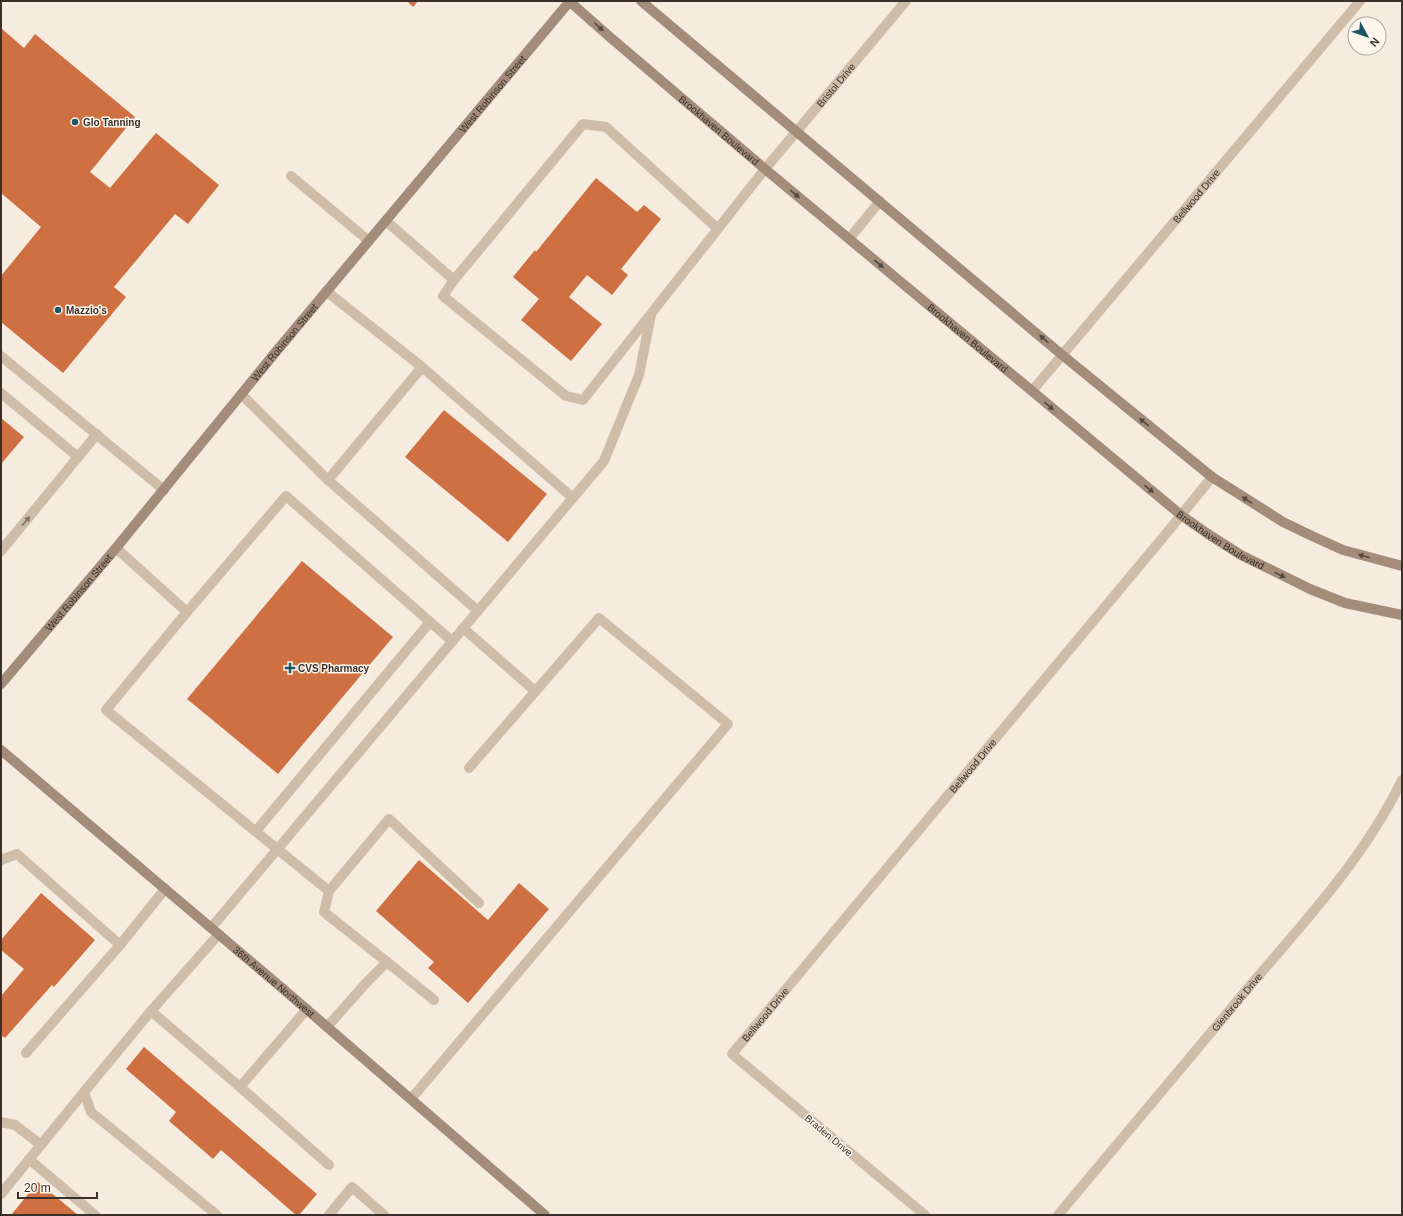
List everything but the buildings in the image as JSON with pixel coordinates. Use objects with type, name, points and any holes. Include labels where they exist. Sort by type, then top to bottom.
[{"type":"street","name":"Brookhaven Boulevard","points":[[569,1],[765,169],[1181,515],[1241,555],[1310,589],[1345,603],[1402,615]]},
{"type":"street","name":"West Robinson Street","points":[[1,684],[116,548],[241,394],[569,1]]},
{"type":"street","points":[[641,1],[1062,354],[1212,477],[1277,518],[1312,536],[1344,550],[1402,566]]},
{"type":"street","name":"Bristol Drive","points":[[454,280],[444,296],[566,396],[583,400],[765,169],[906,1]]},
{"type":"street","name":"Bellwood Drive","points":[[1032,391],[1360,1]]},
{"type":"street","points":[[386,221],[454,280],[583,124],[606,127],[718,229]]},
{"type":"street","points":[[291,176],[369,241]]},
{"type":"street","points":[[849,239],[880,201]]},
{"type":"street","points":[[326,292],[422,367],[573,498]]},
{"type":"street","points":[[1,1194],[151,1011],[278,849],[604,461],[638,375],[652,313]]},
{"type":"street","points":[[1,356],[164,490]]},
{"type":"street","points":[[328,480],[422,367]]},
{"type":"street","points":[[1,393],[78,457]]},
{"type":"street","points":[[241,394],[328,480],[478,611]]},
{"type":"street","points":[[1,551],[97,434]]},
{"type":"street","name":"Bellwood Drive","points":[[732,1054],[1212,477]]},
{"type":"street","points":[[329,891],[106,710],[286,496],[452,641]]},
{"type":"street","points":[[116,548],[187,612]]},
{"type":"street","points":[[411,1099],[728,724],[599,618],[469,768]]},
{"type":"street","points":[[256,831],[430,622]]},
{"type":"street","points":[[463,628],[535,691]]},
{"type":"street","name":"36th Avenue Northwest","points":[[1,750],[307,1009],[541,1214]]},
{"type":"street","name":"Glenbrook Drive","points":[[1058,1215],[1325,897],[1369,838],[1388,808],[1402,780]]},
{"type":"street","points":[[434,1000],[324,912],[329,891],[389,819],[479,903]]},
{"type":"street","points":[[1,860],[17,854],[120,945]]},
{"type":"street","points":[[26,1053],[120,945],[165,888]]},
{"type":"street","points":[[327,1027],[387,962]]},
{"type":"street","points":[[240,1087],[307,1009]]},
{"type":"street","points":[[151,1011],[329,1165]]},
{"type":"street","name":"Braden Drive","points":[[732,1054],[925,1215]]},
{"type":"street","points":[[84,1092],[91,1112],[217,1215]]},
{"type":"street","points":[[1,1122],[15,1125],[41,1146]]},
{"type":"street","points":[[29,1159],[95,1215]]},
{"type":"street","points":[[329,1215],[352,1187],[384,1215]]},
{"type":"place","name":"Glo Tanning","points":[[75,122]]},
{"type":"place","name":"Mazzio's","points":[[58,310]]},
{"type":"place","name":"CVS Pharmacy","points":[[290,668]]}]
